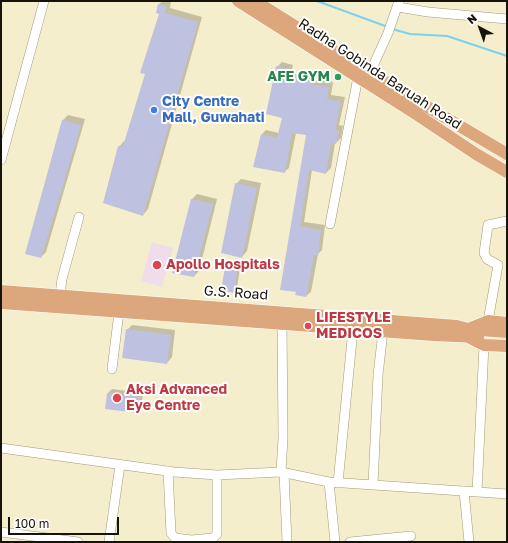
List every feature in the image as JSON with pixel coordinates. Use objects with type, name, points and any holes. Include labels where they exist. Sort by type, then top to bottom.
[{"type":"main road","name":"Radha Gobinda Baruah Road","points":[[238,1],[364,77],[429,107],[507,154]]},
{"type":"main road","name":"Radha Gobinda Baruah Road","points":[[255,1],[421,117],[476,154],[507,172]]},
{"type":"main road","points":[[429,107],[449,127]]},
{"type":"main road","points":[[421,117],[449,127],[507,162]]},
{"type":"main road","name":"G.S. Road","points":[[1,291],[457,326],[467,332]]},
{"type":"main road","name":"G.S. Road","points":[[1,303],[457,337],[467,332]]},
{"type":"main road","points":[[486,333],[507,323]]},
{"type":"main road","points":[[467,332],[507,332]]},
{"type":"main road","points":[[486,333],[507,339]]},
{"type":"main road","points":[[486,333],[507,346]]},
{"type":"street","points":[[1,160],[44,1]]},
{"type":"street","points":[[330,224],[364,77],[388,33],[398,4],[428,12],[507,19]]},
{"type":"street","points":[[60,295],[62,279],[79,217]]},
{"type":"street","points":[[477,492],[486,333],[498,265],[487,258],[484,253],[488,225],[507,221]]},
{"type":"street","points":[[112,369],[119,312]]},
{"type":"street","points":[[282,323],[283,473],[287,542]]},
{"type":"street","points":[[335,542],[334,483],[353,329]]},
{"type":"street","points":[[373,485],[378,374],[382,340],[381,331]]},
{"type":"street","points":[[1,448],[168,471],[217,475],[283,473],[334,483],[507,494]]},
{"type":"street","points":[[109,542],[120,465]]},
{"type":"street","points":[[168,471],[171,533],[175,538],[191,540],[213,538],[217,534],[217,475]]},
{"type":"street","points":[[464,491],[469,542]]},
{"type":"street","points":[[1,532],[78,542]]},
{"type":"street","points":[[350,542],[411,536]]},
{"type":"shaded area","name":"Apollo Hospitals","points":[[152,242],[173,248],[162,287],[141,281]]},
{"type":"building","name":"City Centre Mall, Guwahati","points":[[158,4],[166,6],[165,13],[198,22],[143,216],[103,203],[118,146],[123,146],[145,74],[140,73],[159,14],[156,13]]},
{"type":"building","points":[[276,66],[288,69],[287,77],[310,82],[310,84],[329,87],[327,99],[341,102],[335,130],[339,131],[336,144],[331,143],[326,174],[309,170],[300,226],[321,230],[318,256],[314,255],[306,297],[295,295],[296,292],[280,290],[306,135],[292,133],[285,173],[253,167],[261,134],[277,138],[282,118],[266,114]]},
{"type":"building","points":[[62,120],[81,125],[41,258],[25,254]]},
{"type":"building","points":[[235,183],[257,188],[242,258],[221,253]]},
{"type":"building","points":[[191,199],[213,204],[194,277],[172,273]]},
{"type":"building","points":[[225,268],[237,271],[234,293],[221,290]]},
{"type":"building","points":[[126,329],[171,335],[167,364],[122,358]]},
{"type":"building","points":[[107,393],[140,397],[138,413],[105,409]]},
{"type":"waterway","points":[[317,1],[388,27]]},
{"type":"waterway","points":[[392,29],[410,34],[447,36],[507,56]]},
{"type":"place","name":"AFE GYM","points":[[338,77]]},
{"type":"place","name":"City Centre Mall, Guwahati","points":[[154,110]]},
{"type":"place","name":"Apollo Hospitals","points":[[157,265]]},
{"type":"place","name":"LIFESTYLE MEDICOS","points":[[308,326]]},
{"type":"place","name":"Aksi Advanced Eye Centre","points":[[117,398]]}]
